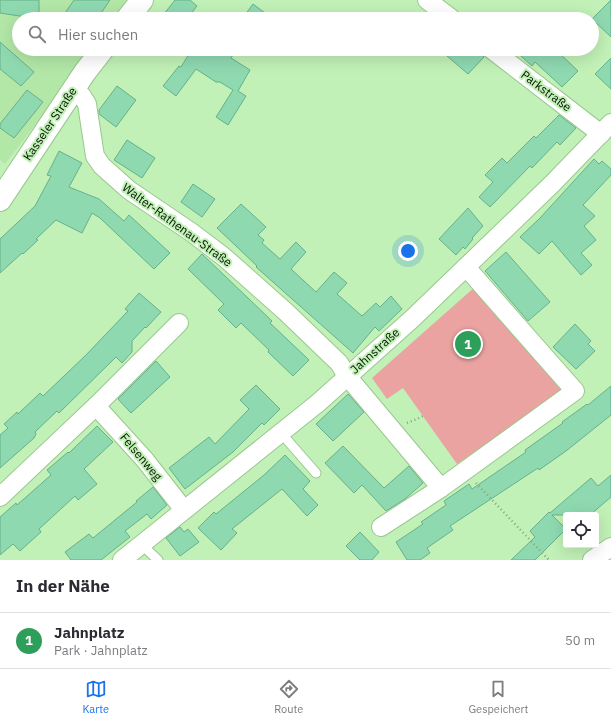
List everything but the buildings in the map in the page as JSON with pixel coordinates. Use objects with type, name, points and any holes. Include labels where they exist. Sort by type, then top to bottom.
[{"type":"main road","points":[[133,12],[142,0]]},
{"type":"main road","name":"Kasseler Straße","points":[[0,200],[85,72],[98,56]]},
{"type":"street","points":[[427,0],[443,12]]},
{"type":"street","name":"Parkstraße","points":[[501,56],[606,128]]},
{"type":"street","name":"Walter-Rathenau-Straße","points":[[74,89],[82,96],[87,104],[95,156],[102,166],[129,190],[191,232],[224,257],[291,317],[339,363],[347,376],[441,488]]},
{"type":"street","name":"Jahnstraße","points":[[122,560],[318,403],[413,318],[552,184],[606,128]]},
{"type":"street","points":[[381,527],[441,488],[575,391],[466,267]]},
{"type":"street","points":[[0,497],[96,406],[179,323]]},
{"type":"street","name":"Felsenweg","points":[[96,406],[145,460],[184,510]]},
{"type":"street","points":[[592,560],[611,547]]},
{"type":"lane","points":[[281,433],[316,473]]},
{"type":"lane","points":[[141,544],[158,560]]},
{"type":"path","points":[[402,424],[423,416]]},
{"type":"path","points":[[465,470],[549,560]]},
{"type":"shaded area","points":[[0,0],[130,0],[121,12],[12,12],[12,56],[88,56],[5,164],[0,160]]},
{"type":"shaded area","points":[[476,286],[564,389],[457,464],[403,388],[387,399],[372,378]]},
{"type":"place","name":"Jahnplatz","points":[[468,344]]}]
